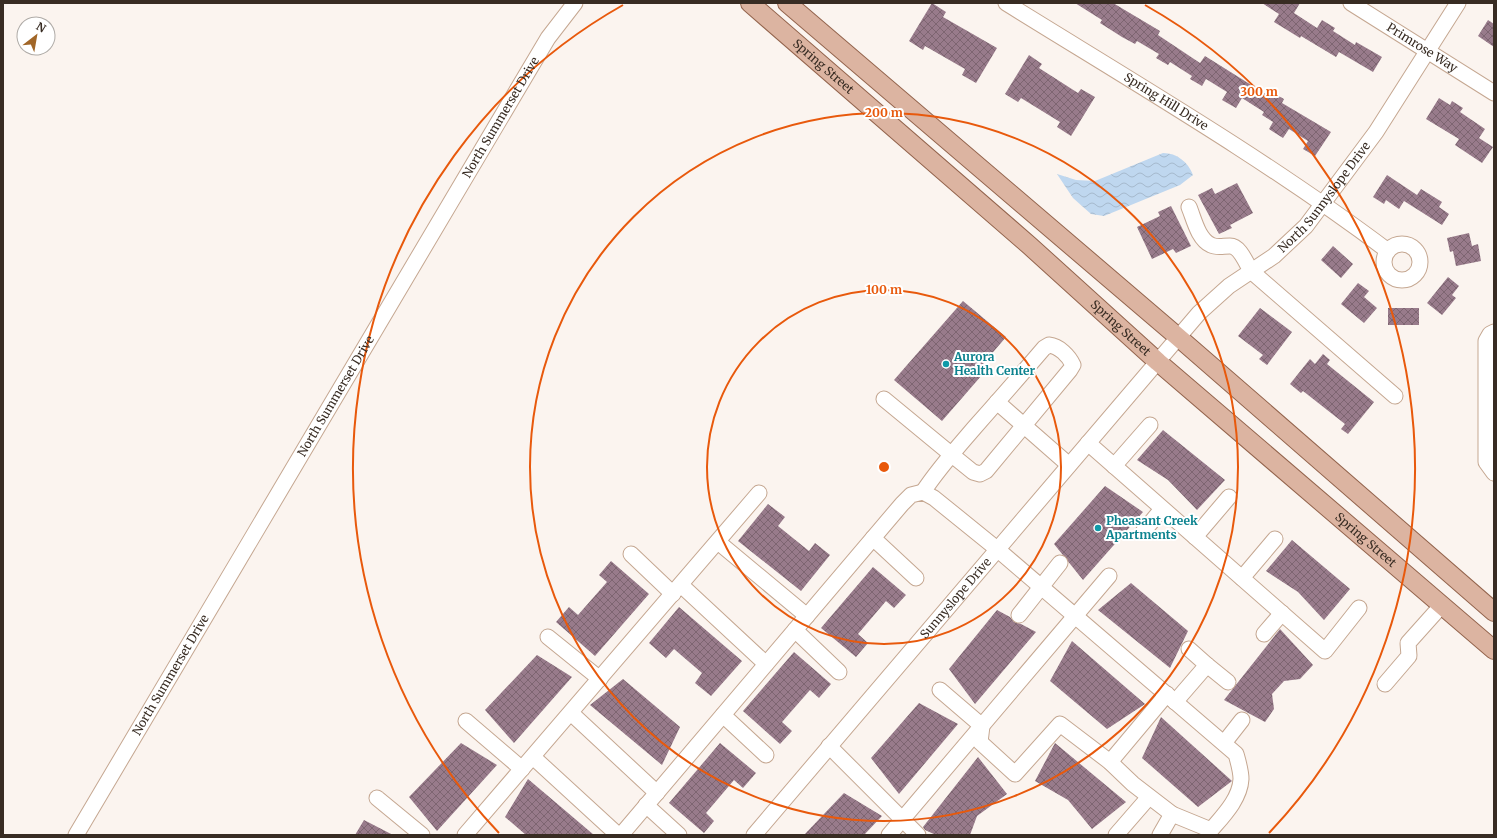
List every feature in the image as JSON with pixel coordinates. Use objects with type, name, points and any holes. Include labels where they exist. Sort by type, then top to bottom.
[{"type":"main road","name":"Spring Street","points":[[750,3],[1030,246],[1158,362],[1442,605],[1493,646]]},
{"type":"main road","name":"Spring Street","points":[[787,3],[1178,337],[1494,611]]},
{"type":"main road","points":[[1299,483],[1320,461]]},
{"type":"street","name":"North Summerset Drive","points":[[76,835],[548,38],[575,3]]},
{"type":"street","name":"Spring Hill Drive","points":[[1006,3],[1324,204],[1388,251]]},
{"type":"street","name":"Primrose Way","points":[[1351,3],[1494,93]]},
{"type":"street","name":"North Sunnyslope Drive","points":[[1158,362],[1208,303],[1228,286],[1274,256],[1294,239],[1324,204],[1376,132],[1458,3]]},
{"type":"street","points":[[1189,207],[1202,237],[1210,245],[1221,247],[1232,246],[1238,249],[1251,271],[1395,396]]},
{"type":"street","points":[[1494,332],[1490,334],[1486,341],[1486,462],[1494,473]]},
{"type":"street","points":[[532,757],[619,835],[657,793],[873,538],[911,495],[923,492],[936,473],[952,454],[1044,348],[1049,345],[1055,346],[1070,360],[1073,365],[986,471],[980,474],[974,472],[952,454],[884,399]]},
{"type":"street","name":"Sunnyslope Drive","points":[[754,835],[1158,362]]},
{"type":"street","points":[[997,402],[1069,465]]},
{"type":"street","points":[[1114,466],[1150,425]]},
{"type":"street","points":[[1088,443],[1325,651],[1359,608]]},
{"type":"street","points":[[923,492],[934,498],[997,549],[1236,754],[1241,778],[1238,793],[1224,815],[1211,830],[1172,814],[1133,784],[1110,762],[1060,724],[1015,774],[980,742],[982,726]]},
{"type":"street","points":[[465,835],[759,493]]},
{"type":"street","points":[[1195,537],[1229,497]]},
{"type":"street","points":[[1143,532],[1162,509]]},
{"type":"street","points":[[873,538],[916,578]]},
{"type":"street","points":[[1242,578],[1275,539]]},
{"type":"street","points":[[718,542],[807,616]]},
{"type":"street","points":[[631,554],[766,664]]},
{"type":"street","points":[[1019,615],[1060,563]]},
{"type":"street","points":[[889,835],[1109,576]]},
{"type":"street","points":[[1385,684],[1408,656],[1408,643],[1442,605]]},
{"type":"street","points":[[1264,634],[1282,613]]},
{"type":"street","points":[[795,630],[839,672]]},
{"type":"street","points":[[548,637],[600,679]]},
{"type":"street","points":[[1189,649],[1228,682]]},
{"type":"street","points":[[1110,762],[1171,698],[1207,665]]},
{"type":"street","points":[[940,690],[982,726]]},
{"type":"street","points":[[571,713],[657,793]]},
{"type":"street","points":[[723,715],[766,755]]},
{"type":"street","points":[[1224,743],[1242,720]]},
{"type":"street","points":[[466,721],[522,769]]},
{"type":"street","points":[[829,746],[918,835]]},
{"type":"street","points":[[1116,835],[1149,797]]},
{"type":"street","points":[[377,798],[422,835]]},
{"type":"street","points":[[646,805],[679,835]]},
{"type":"street","points":[[1160,835],[1172,814]]},
{"type":"water","points":[[1163,153],[1168,153],[1181,159],[1191,170],[1193,175],[1180,185],[1104,216],[1091,214],[1073,198],[1057,174],[1076,180],[1095,181]]},
{"type":"building","points":[[932,3],[946,12],[943,17],[997,48],[976,83],[962,75],[965,69],[925,46],[923,50],[909,41]]},
{"type":"building","points":[[1075,3],[1113,3],[1160,31],[1158,35],[1200,63],[1205,56],[1272,98],[1275,94],[1284,99],[1282,103],[1331,132],[1315,156],[1303,149],[1308,141],[1289,129],[1283,138],[1269,129],[1273,122],[1262,115],[1264,112],[1242,98],[1236,108],[1222,100],[1227,92],[1206,79],[1202,86],[1190,79],[1192,76],[1170,62],[1168,65],[1156,58],[1159,54],[1137,41],[1135,44],[1122,37],[1100,23],[1102,20]]},
{"type":"building","points":[[1262,3],[1300,3],[1294,13],[1317,28],[1322,20],[1335,28],[1333,31],[1355,45],[1356,42],[1382,57],[1373,72],[1339,52],[1336,57],[1274,22],[1279,14]]},
{"type":"building","points":[[1488,20],[1494,24],[1494,47],[1478,36]]},
{"type":"building","points":[[1029,55],[1042,64],[1039,68],[1078,93],[1081,89],[1095,97],[1071,136],[1057,127],[1060,122],[1021,98],[1018,102],[1005,94]]},
{"type":"building","points":[[1439,98],[1450,105],[1452,101],[1463,108],[1460,112],[1485,129],[1479,138],[1493,147],[1482,163],[1455,145],[1459,139],[1426,119]]},
{"type":"building","points":[[1387,175],[1417,195],[1421,189],[1442,202],[1439,207],[1449,214],[1442,225],[1404,201],[1399,209],[1386,200],[1384,204],[1373,197]]},
{"type":"building","points":[[1237,183],[1253,213],[1230,225],[1232,228],[1219,234],[1198,195],[1212,188],[1215,194]]},
{"type":"building","points":[[1171,206],[1191,246],[1176,253],[1173,249],[1152,259],[1137,227],[1160,216],[1158,212]]},
{"type":"building","points":[[1469,233],[1472,246],[1478,244],[1481,261],[1456,266],[1453,251],[1450,252],[1447,238]]},
{"type":"building","points":[[1333,246],[1353,264],[1341,278],[1321,260]]},
{"type":"building","points":[[1448,277],[1459,286],[1452,295],[1456,298],[1442,315],[1427,303]]},
{"type":"building","points":[[1358,283],[1369,291],[1364,297],[1377,308],[1364,323],[1341,304]]},
{"type":"building","name":"Aurora Health Center","points":[[963,301],[1006,337],[977,371],[982,375],[942,421],[894,380]]},
{"type":"building","points":[[1260,308],[1292,332],[1267,365],[1259,359],[1263,355],[1238,336]]},
{"type":"building","points":[[1388,308],[1419,308],[1419,325],[1388,325]]},
{"type":"building","points":[[1323,354],[1330,360],[1327,364],[1374,402],[1348,434],[1341,429],[1345,424],[1303,391],[1301,393],[1290,384],[1310,359],[1315,364]]},
{"type":"building","name":"Pheasant Creek Apartments","points":[[1163,430],[1225,480],[1197,510],[1168,480],[1137,460]]},
{"type":"building","name":"Pheasant Creek Apartments","points":[[1105,486],[1143,512],[1083,580],[1054,544]]},
{"type":"building","points":[[768,504],[785,517],[778,526],[809,551],[815,543],[830,555],[801,591],[738,541]]},
{"type":"building","points":[[1292,540],[1350,589],[1324,620],[1298,592],[1266,571]]},
{"type":"building","points":[[611,561],[649,594],[595,656],[556,622],[569,607],[578,615],[607,582],[599,575]]},
{"type":"building","points":[[873,567],[906,595],[894,608],[886,601],[858,634],[868,643],[856,657],[821,628]]},
{"type":"building","points":[[1131,583],[1188,631],[1170,668],[1098,610]]},
{"type":"building","points":[[679,607],[742,661],[711,696],[695,683],[702,673],[674,649],[666,658],[649,643]]},
{"type":"building","points":[[997,610],[1010,617],[1014,622],[1036,632],[975,704],[949,669]]},
{"type":"building","points":[[1280,629],[1313,665],[1300,679],[1284,681],[1272,694],[1274,709],[1265,722],[1224,700]]},
{"type":"building","points":[[1072,641],[1145,704],[1107,729],[1050,681]]},
{"type":"building","points":[[794,652],[831,684],[819,698],[810,690],[782,722],[792,731],[780,744],[743,711]]},
{"type":"building","points":[[537,655],[572,677],[514,743],[485,710]]},
{"type":"building","points":[[623,679],[680,727],[662,765],[590,705]]},
{"type":"building","points":[[919,703],[958,724],[899,794],[871,758]]},
{"type":"building","points":[[1161,717],[1232,781],[1198,807],[1142,758]]},
{"type":"building","points":[[461,743],[497,765],[437,831],[409,797]]},
{"type":"building","points":[[720,743],[756,773],[743,788],[734,780],[706,813],[714,821],[704,833],[669,803]]},
{"type":"building","points":[[1055,743],[1126,802],[1092,829],[1068,800],[1035,781]]},
{"type":"building","points":[[978,757],[1007,794],[977,816],[970,835],[936,835],[925,830],[923,827]]},
{"type":"building","points":[[528,779],[594,835],[526,835],[505,817]]},
{"type":"building","points":[[844,793],[882,816],[864,835],[804,835]]},
{"type":"building","points":[[364,820],[393,835],[355,835]]},
{"type":"place","name":"Aurora Health Center","points":[[946,364]]},
{"type":"place","name":"Pheasant Creek Apartments","points":[[1098,528]]}]
